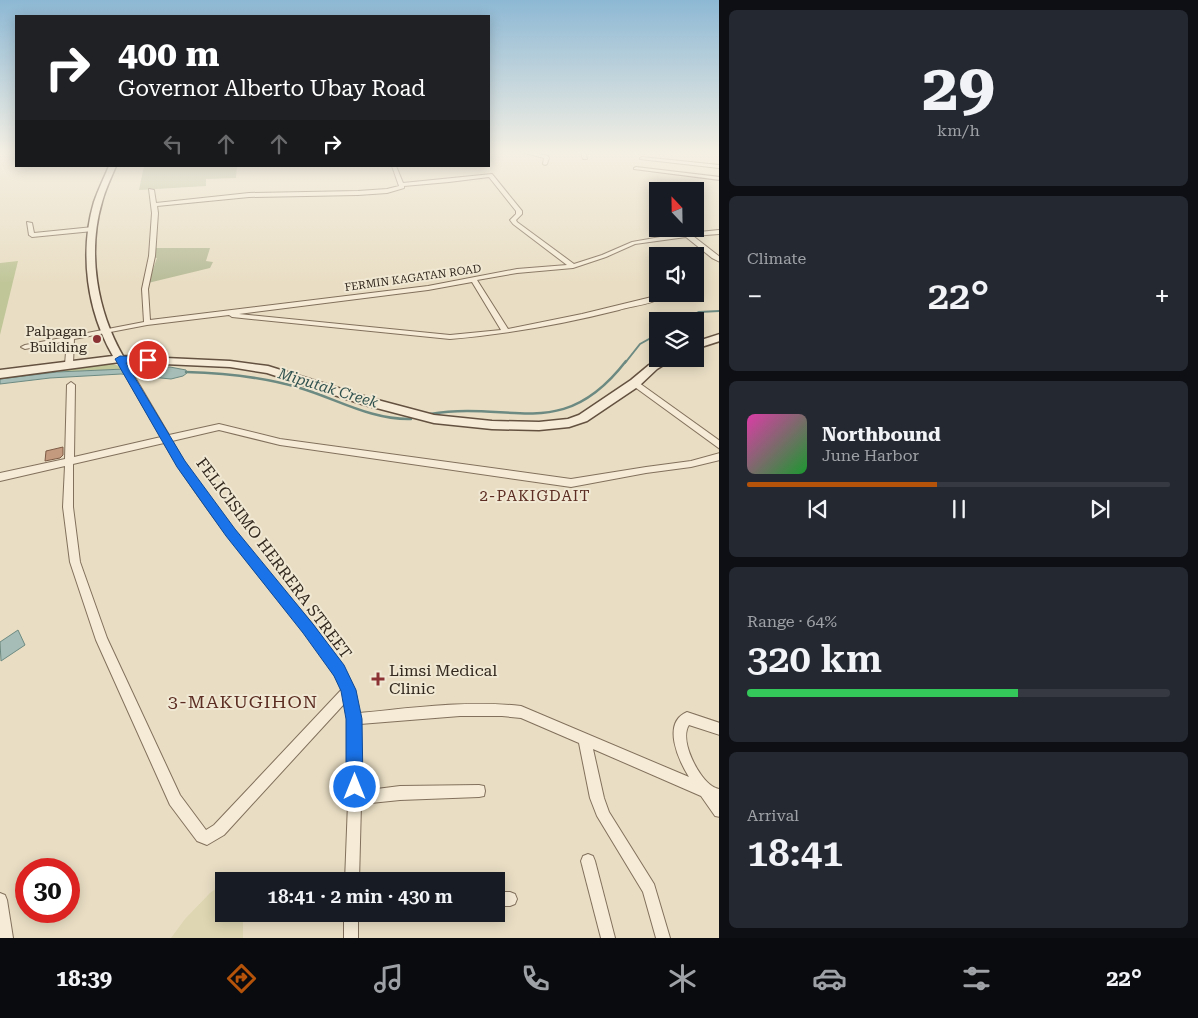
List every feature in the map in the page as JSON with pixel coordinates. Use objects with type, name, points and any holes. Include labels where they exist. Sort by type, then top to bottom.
[{"type":"main road","name":"FELICISIMO HERRERA STREET","points":[[101,196],[93,229],[92,275],[106,331],[120,359]]},
{"type":"main road","points":[[704,343],[719,337]]},
{"type":"main road","points":[[0,374],[120,359],[250,366],[300,378],[415,415],[434,419],[492,425],[540,426],[569,423],[594,412],[635,383],[653,367]]},
{"type":"street","points":[[147,323],[145,289],[152,256],[155,205],[153,196]]},
{"type":"street","points":[[155,205],[242,196]]},
{"type":"street","points":[[507,196],[519,211],[519,214],[513,220],[515,223],[573,266]]},
{"type":"street","points":[[28,223],[32,235],[93,229]]},
{"type":"street","name":"FERMIN KAGATAN ROAD","points":[[704,234],[718,233]]},
{"type":"street","name":"FERMIN KAGATAN ROAD","points":[[106,331],[217,313],[428,288],[523,270],[573,266],[604,256],[634,243],[668,238]]},
{"type":"street","points":[[692,238],[719,260]]},
{"type":"street","points":[[474,280],[505,330]]},
{"type":"street","points":[[217,313],[428,336],[474,336],[579,318],[649,300]]},
{"type":"street","points":[[25,347],[106,331]]},
{"type":"street","points":[[69,364],[71,338]]},
{"type":"street","name":"FELICISIMO HERRERA STREET","points":[[120,359],[164,439],[230,532],[308,628],[339,670],[349,690],[354,719],[355,798],[352,872]]},
{"type":"street","points":[[635,383],[719,446]]},
{"type":"street","points":[[71,385],[68,507],[72,548],[102,640],[172,793],[202,836],[207,838],[219,830],[349,690]]},
{"type":"street","points":[[0,477],[209,429],[227,428],[280,442],[571,483],[701,462],[719,456]]},
{"type":"street","points":[[354,719],[501,709],[521,712],[719,796]]},
{"type":"street","points":[[719,729],[687,718],[680,730],[683,755],[719,810]]},
{"type":"street","points":[[584,738],[597,798],[604,816],[649,889],[663,938]]},
{"type":"street","points":[[355,798],[400,793],[479,791]]},
{"type":"street","points":[[588,861],[608,938]]},
{"type":"street","points":[[0,900],[6,938]]},
{"type":"street","points":[[351,922],[351,938]]},
{"type":"shaded area","points":[[215,889],[215,922],[243,922],[243,938],[171,938],[185,919]]},
{"type":"green space","points":[[153,248],[210,248],[206,261],[213,262],[210,268],[148,283],[157,258],[152,257]]},
{"type":"green space","points":[[18,261],[0,335],[0,263]]},
{"type":"green space","points":[[110,363],[119,366],[121,369],[57,372],[0,379],[0,377]]},
{"type":"water","points":[[170,367],[186,370],[187,373],[171,379],[121,374],[50,378],[0,384],[0,379],[57,372]]},
{"type":"water","points":[[18,630],[25,645],[1,661],[0,642]]},
{"type":"building","points":[[63,447],[63,455],[60,458],[45,461],[46,451]]},
{"type":"waterway","name":"Miputak Creek","points":[[699,312],[719,311]]},
{"type":"waterway","name":"Miputak Creek","points":[[625,363],[640,344],[649,339]]},
{"type":"waterway","name":"Miputak Creek","points":[[430,414],[459,411],[511,413],[557,411],[580,402],[603,387],[626,361]]},
{"type":"waterway","name":"Miputak Creek","points":[[186,372],[258,378],[300,388],[368,413],[411,419]]},
{"type":"place","name":"Palpagan Building","points":[[97,339]]},
{"type":"place","name":"Limsi Medical Clinic","points":[[378,679]]},
{"type":"district","name":"2-PAKIGDAIT","points":[[535,496]]},
{"type":"district","name":"3-MAKUGIHON","points":[[243,701]]},
{"type":"route","points":[[148,360],[120,359],[164,439],[181,464],[230,532],[308,628],[339,670],[349,690],[354,719],[355,787]]}]
